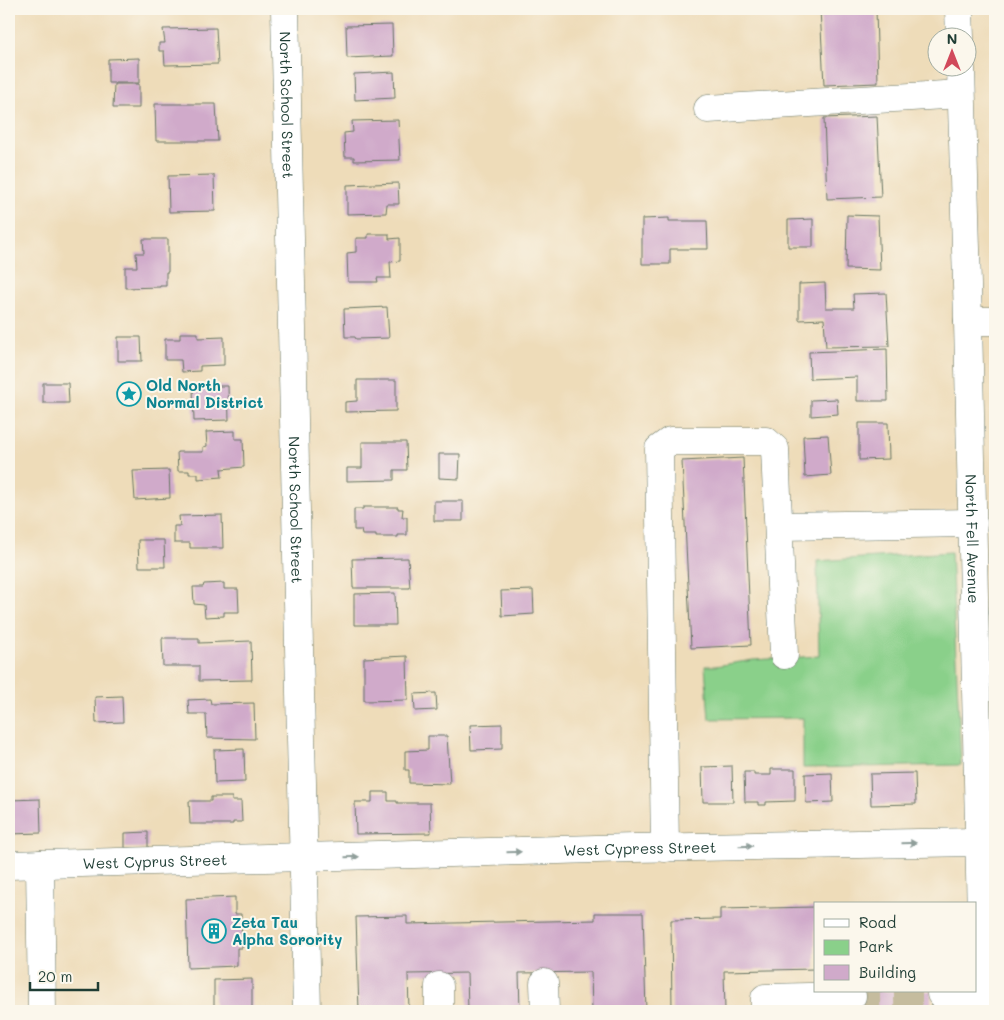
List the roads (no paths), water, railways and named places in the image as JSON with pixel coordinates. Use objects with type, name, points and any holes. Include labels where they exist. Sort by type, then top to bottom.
[{"type":"street","name":"North School Street","points":[[285,9],[307,1011]]},
{"type":"street","points":[[959,9],[960,28]]},
{"type":"street","name":"North Fell Avenue","points":[[960,78],[973,523],[986,665],[978,842],[986,1006]]},
{"type":"street","points":[[708,109],[961,94]]},
{"type":"street","points":[[968,321],[995,321]]},
{"type":"street","points":[[665,848],[659,449],[670,442],[766,441],[775,449],[780,526],[784,655]]},
{"type":"street","points":[[780,526],[973,523]]},
{"type":"street","name":"West Cypress Street","points":[[303,858],[978,842]]},
{"type":"street","name":"West Cyprus Street","points":[[9,864],[303,858]]},
{"type":"street","points":[[40,864],[42,1011]]},
{"type":"street","points":[[544,983],[545,1011]]},
{"type":"street","points":[[941,994],[986,1006]]},
{"type":"street","points":[[765,1011],[765,998],[852,996]]},
{"type":"tunnel","points":[[852,996],[941,994]]},
{"type":"place","name":"Old North Normal District","points":[[129,394]]},
{"type":"place","name":"Ζeta Tau Alpha Sorority","points":[[214,931]]}]
